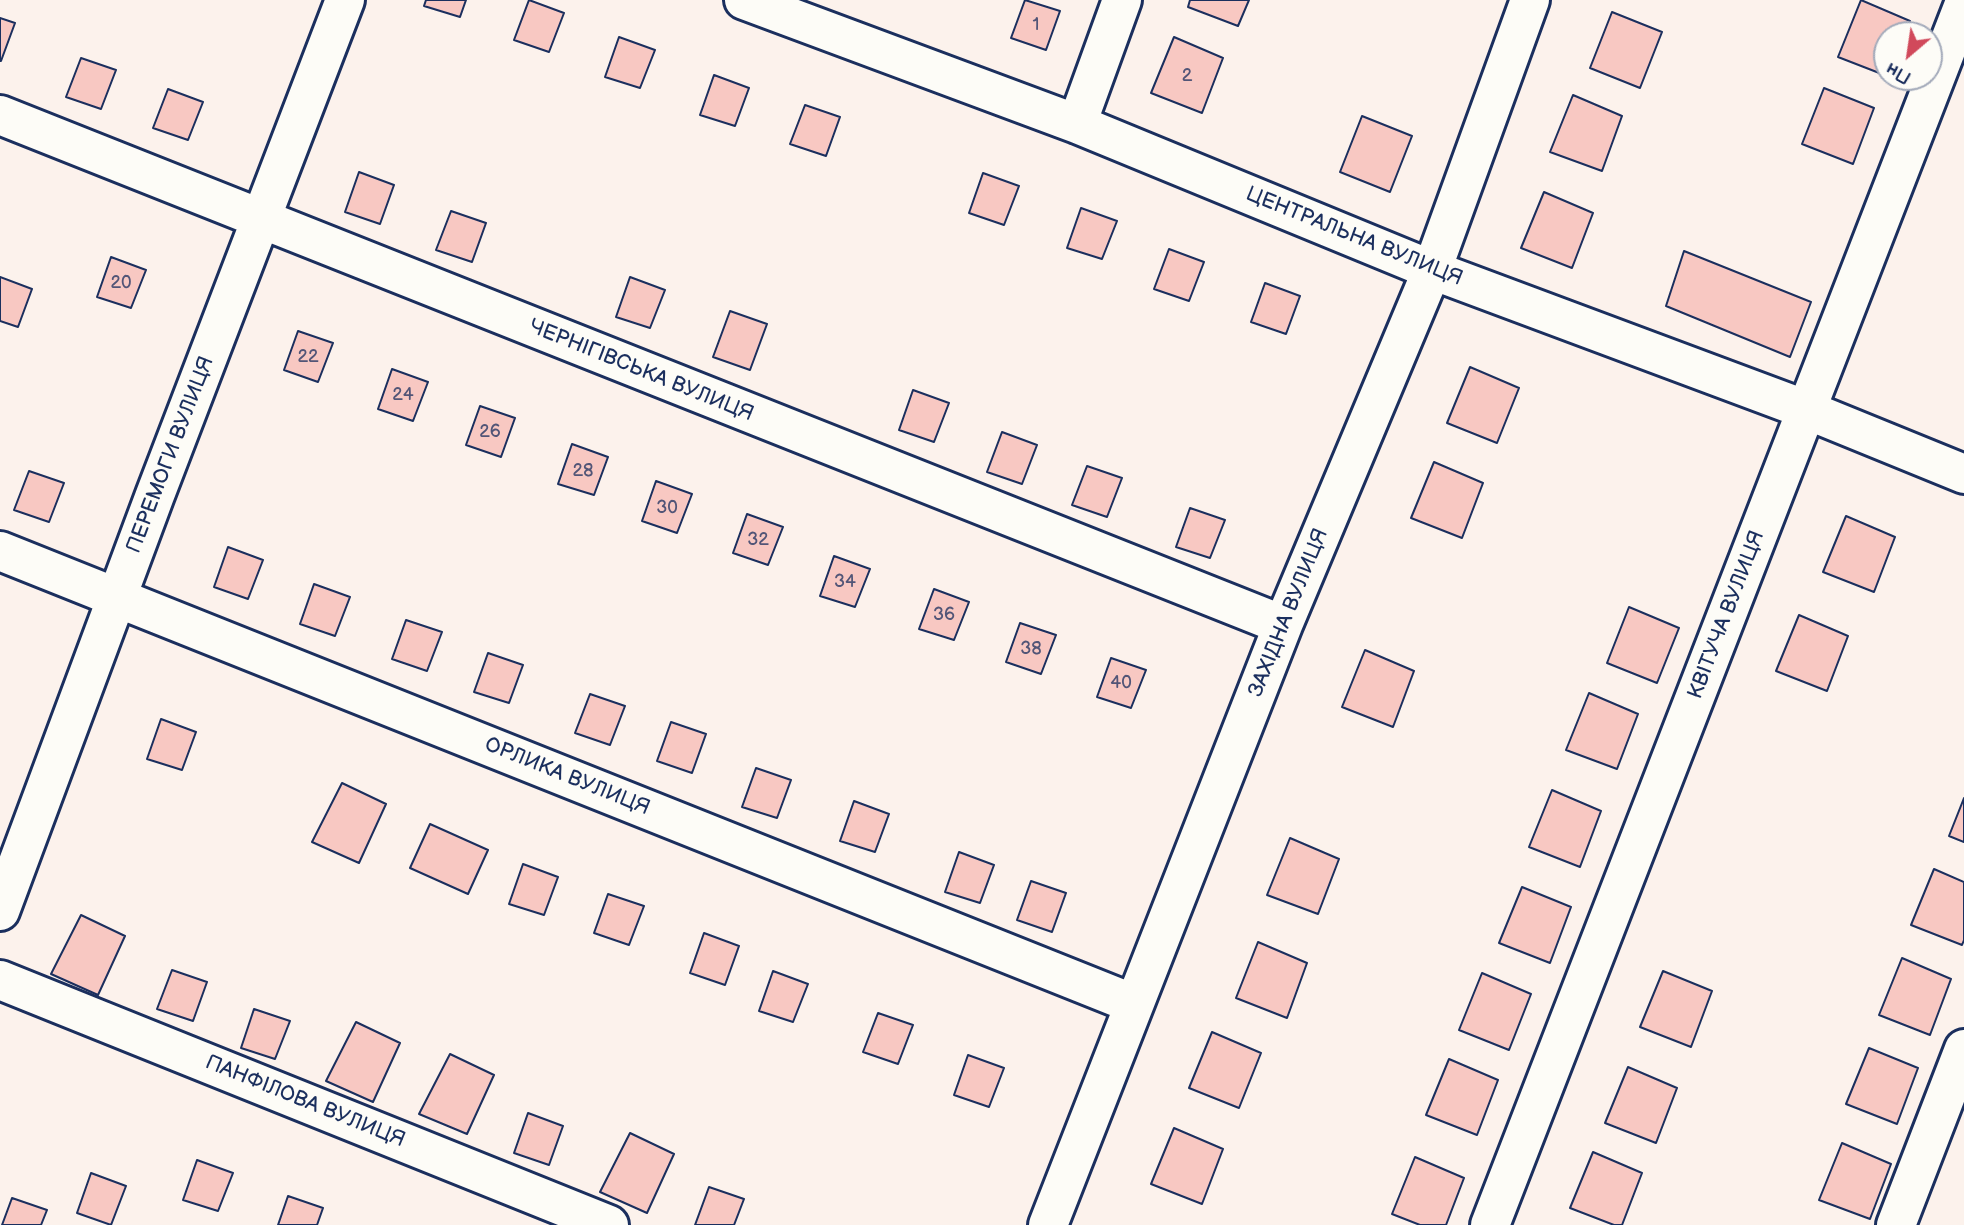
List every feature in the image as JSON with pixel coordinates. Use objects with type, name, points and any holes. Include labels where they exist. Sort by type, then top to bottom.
[{"type":"street","name":"ПЕРЕМОГИ ВУЛИЦЯ","points":[[0,911],[345,0]]},
{"type":"street","name":"ЦЕНТРАЛЬНА ВУЛИЦЯ","points":[[744,0],[1076,124],[1432,270],[1807,410],[1964,474]]},
{"type":"street","points":[[1076,124],[1122,0]]},
{"type":"street","name":"ЗАХІДНА ВУЛИЦЯ","points":[[1048,1225],[1283,625],[1432,270],[1530,0]]},
{"type":"street","name":"КВІТУЧА ВУЛИЦЯ","points":[[1490,1225],[1964,4]]},
{"type":"street","name":"ЧЕРНІГІВСЬКА ВУЛИЦЯ","points":[[0,115],[1283,625]]},
{"type":"street","name":"ОРЛИКА ВУЛИЦЯ","points":[[0,551],[1134,1004]]},
{"type":"street","name":"ПАНФІЛОВА ВУЛИЦЯ","points":[[0,980],[609,1225]]},
{"type":"street","points":[[1896,1225],[1964,1049]]},
{"type":"building","points":[[426,0],[466,0],[460,17],[424,6]]},
{"type":"building","points":[[529,0],[564,13],[549,52],[514,40]]},
{"type":"building","points":[[1025,0],[1060,11],[1046,50],[1011,38]]},
{"type":"building","points":[[1190,0],[1249,0],[1238,26],[1188,7]]},
{"type":"building","points":[[1861,0],[1910,21],[1873,21],[1873,71],[1838,57]]},
{"type":"building","points":[[1612,12],[1662,32],[1640,88],[1590,68]]},
{"type":"building","points":[[0,18],[15,23],[1,61],[0,61]]},
{"type":"building","points":[[619,37],[655,50],[640,88],[605,77]]},
{"type":"building","points":[[1174,37],[1223,58],[1202,113],[1151,93]]},
{"type":"building","points":[[81,58],[116,70],[101,109],[66,97]]},
{"type":"building","points":[[714,75],[749,88],[735,126],[700,115]]},
{"type":"building","points":[[1824,88],[1874,108],[1853,164],[1802,144]]},
{"type":"building","points":[[168,89],[203,102],[188,140],[153,128]]},
{"type":"building","points":[[1573,95],[1622,116],[1602,171],[1550,152]]},
{"type":"building","points":[[805,105],[840,117],[826,156],[790,144]]},
{"type":"building","points":[[1362,116],[1412,136],[1390,192],[1340,172]]},
{"type":"building","points":[[359,172],[394,185],[380,224],[345,212]]},
{"type":"building","points":[[983,173],[1019,186],[1004,225],[969,213]]},
{"type":"building","points":[[1544,192],[1593,213],[1572,268],[1521,248]]},
{"type":"building","points":[[1081,208],[1117,221],[1102,259],[1067,248]]},
{"type":"building","points":[[451,211],[486,223],[472,262],[436,250]]},
{"type":"building","points":[[1169,249],[1204,262],[1189,301],[1154,289]]},
{"type":"building","points":[[1684,251],[1811,302],[1790,357],[1666,306]]},
{"type":"building","points":[[111,257],[146,270],[131,308],[97,297]]},
{"type":"building","points":[[0,277],[32,289],[18,327],[0,321]]},
{"type":"building","points":[[630,277],[665,290],[650,328],[616,317]]},
{"type":"building","points":[[1265,283],[1300,296],[1286,334],[1251,322]]},
{"type":"building","points":[[730,311],[767,324],[750,370],[713,357]]},
{"type":"building","points":[[298,331],[333,343],[318,382],[284,370]]},
{"type":"building","points":[[1470,367],[1519,388],[1497,443],[1447,423]]},
{"type":"building","points":[[392,369],[428,382],[413,421],[378,409]]},
{"type":"building","points":[[913,390],[949,403],[934,442],[899,430]]},
{"type":"building","points":[[480,406],[515,418],[501,457],[466,445]]},
{"type":"building","points":[[1002,432],[1037,445],[1022,484],[987,472]]},
{"type":"building","points":[[572,444],[608,457],[594,495],[558,484]]},
{"type":"building","points":[[1434,462],[1483,483],[1462,538],[1411,518]]},
{"type":"building","points":[[1087,466],[1122,478],[1107,517],[1072,505]]},
{"type":"building","points":[[29,471],[64,483],[49,522],[14,510]]},
{"type":"building","points":[[656,481],[692,494],[677,533],[642,521]]},
{"type":"building","points":[[1190,508],[1225,520],[1210,558],[1176,547]]},
{"type":"building","points":[[747,514],[783,527],[768,565],[733,553]]},
{"type":"building","points":[[1846,516],[1895,537],[1874,592],[1823,572]]},
{"type":"building","points":[[228,547],[263,560],[248,599],[214,587]]},
{"type":"building","points":[[834,556],[870,569],[855,607],[820,596]]},
{"type":"building","points":[[314,584],[350,597],[335,636],[300,624]]},
{"type":"building","points":[[934,589],[969,602],[954,640],[919,629]]},
{"type":"building","points":[[1629,607],[1679,628],[1657,683],[1607,663]]},
{"type":"building","points":[[1799,615],[1848,636],[1827,691],[1776,671]]},
{"type":"building","points":[[406,620],[442,632],[427,671],[392,659]]},
{"type":"building","points":[[1020,623],[1056,635],[1041,674],[1006,662]]},
{"type":"building","points":[[1365,650],[1414,671],[1393,727],[1342,707]]},
{"type":"building","points":[[488,653],[523,665],[509,703],[474,692]]},
{"type":"building","points":[[1111,658],[1146,670],[1131,708],[1097,697]]},
{"type":"building","points":[[1589,693],[1638,714],[1617,769],[1566,750]]},
{"type":"building","points":[[590,694],[625,706],[610,745],[575,733]]},
{"type":"building","points":[[161,719],[196,732],[182,770],[147,759]]},
{"type":"building","points":[[671,722],[706,734],[692,773],[657,761]]},
{"type":"building","points":[[756,768],[791,780],[777,818],[742,807]]},
{"type":"building","points":[[342,783],[386,804],[359,863],[312,842]]},
{"type":"building","points":[[1552,790],[1601,811],[1580,867],[1529,847]]},
{"type":"building","points":[[1964,798],[1964,842],[1949,836]]},
{"type":"building","points":[[854,801],[889,814],[875,852],[840,841]]},
{"type":"building","points":[[430,824],[488,850],[468,894],[410,868]]},
{"type":"building","points":[[1290,838],[1339,859],[1318,914],[1267,895]]},
{"type":"building","points":[[959,852],[994,865],[980,903],[945,892]]},
{"type":"building","points":[[523,864],[558,877],[544,915],[509,904]]},
{"type":"building","points":[[1934,869],[1964,882],[1962,945],[1911,925]]},
{"type":"building","points":[[1031,881],[1066,893],[1052,932],[1017,920]]},
{"type":"building","points":[[1522,887],[1571,907],[1550,963],[1499,943]]},
{"type":"building","points":[[608,894],[644,906],[629,945],[594,933]]},
{"type":"building","points":[[81,915],[125,936],[98,995],[51,974]]},
{"type":"building","points":[[704,933],[739,946],[725,985],[690,973]]},
{"type":"building","points":[[1258,942],[1307,963],[1287,1018],[1236,998]]},
{"type":"building","points":[[1902,958],[1951,979],[1930,1035],[1879,1015]]},
{"type":"building","points":[[172,970],[207,982],[193,1021],[157,1009]]},
{"type":"building","points":[[773,971],[808,984],[793,1022],[759,1011]]},
{"type":"building","points":[[1663,971],[1712,991],[1691,1047],[1640,1027]]},
{"type":"building","points":[[1482,973],[1531,994],[1509,1050],[1459,1030]]},
{"type":"building","points":[[254,1009],[290,1021],[275,1059],[241,1048]]},
{"type":"building","points":[[878,1013],[913,1025],[898,1064],[863,1052]]},
{"type":"building","points":[[356,1022],[400,1043],[373,1102],[326,1081]]},
{"type":"building","points":[[1212,1032],[1261,1053],[1239,1108],[1189,1088]]},
{"type":"building","points":[[1869,1048],[1918,1068],[1897,1124],[1846,1104]]},
{"type":"building","points":[[450,1054],[494,1075],[467,1134],[419,1114]]},
{"type":"building","points":[[968,1055],[1004,1068],[989,1107],[954,1095]]},
{"type":"building","points":[[1449,1059],[1498,1080],[1477,1135],[1426,1115]]},
{"type":"building","points":[[1628,1067],[1677,1088],[1656,1143],[1605,1123]]},
{"type":"building","points":[[528,1113],[563,1126],[549,1165],[514,1153]]},
{"type":"building","points":[[1174,1128],[1223,1149],[1202,1204],[1151,1184]]},
{"type":"building","points":[[630,1133],[674,1154],[647,1213],[600,1192]]},
{"type":"building","points":[[1842,1143],[1891,1164],[1870,1219],[1819,1200]]},
{"type":"building","points":[[1593,1152],[1642,1173],[1622,1225],[1614,1225],[1570,1208]]},
{"type":"building","points":[[1415,1157],[1464,1178],[1446,1225],[1420,1225],[1392,1214]]},
{"type":"building","points":[[197,1160],[233,1173],[218,1211],[183,1200]]},
{"type":"building","points":[[91,1173],[126,1186],[111,1225],[77,1213]]},
{"type":"building","points":[[709,1187],[744,1199],[734,1225],[695,1225]]},
{"type":"building","points":[[288,1196],[323,1208],[317,1225],[278,1225]]},
{"type":"building","points":[[12,1198],[47,1210],[41,1225],[2,1225]]}]
